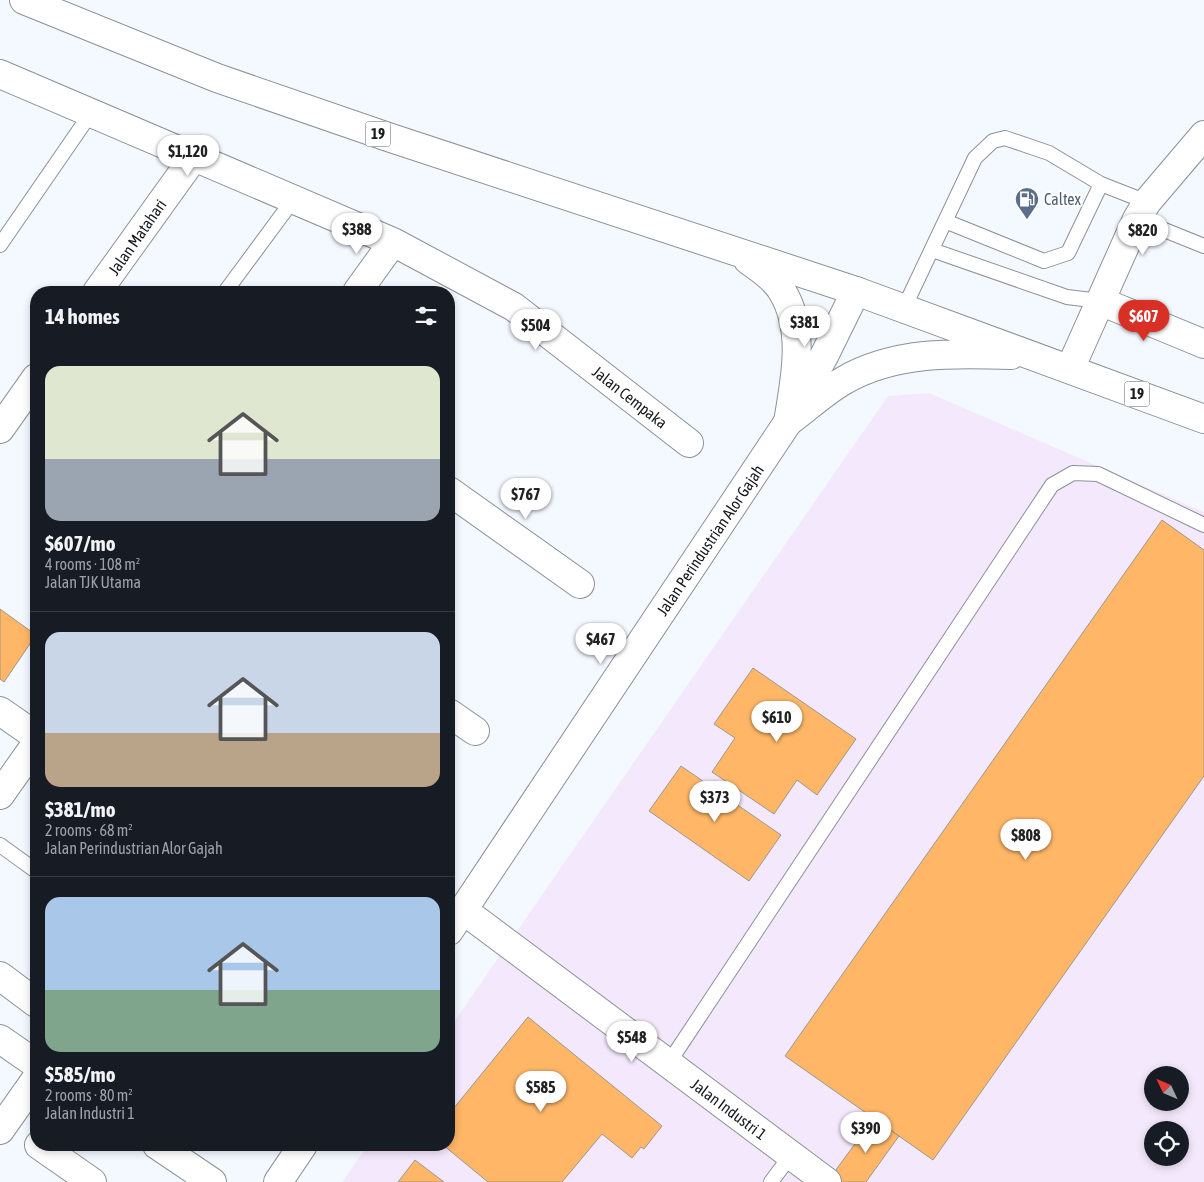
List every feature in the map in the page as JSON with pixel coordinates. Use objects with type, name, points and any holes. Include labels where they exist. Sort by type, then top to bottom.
[{"type":"street","name":"19","points":[[24,0],[226,82],[856,291],[1204,419]]},
{"type":"street","name":"Jalan Cempaka","points":[[0,74],[393,242],[514,307],[690,443]]},
{"type":"street","points":[[1070,369],[1142,210],[1204,135]]},
{"type":"street","name":"Jalan Matahari","points":[[102,286],[194,157]]},
{"type":"street","points":[[361,286],[393,242]]},
{"type":"street","points":[[737,251],[767,274],[782,290],[794,319],[795,370],[788,422]]},
{"type":"street","name":"Jalan Perindustrian Alor Gajah","points":[[456,921],[788,422],[816,372],[856,291]]},
{"type":"street","points":[[1100,301],[1204,344]]},
{"type":"street","points":[[788,422],[843,381],[874,366],[902,359],[982,354],[1038,357]]},
{"type":"street","points":[[0,429],[30,386]]},
{"type":"street","points":[[455,495],[580,584]]},
{"type":"street","points":[[0,711],[30,732]]},
{"type":"street","points":[[455,717],[475,732]]},
{"type":"street","points":[[0,795],[30,752]]},
{"type":"street","name":"Jalan Industri 1","points":[[456,921],[668,1064],[827,1182]]},
{"type":"street","points":[[0,976],[30,998]]},
{"type":"street","points":[[0,1039],[30,1060]]},
{"type":"street","points":[[30,1087],[2,1123],[30,1139]]},
{"type":"street","points":[[48,1151],[83,1179]]},
{"type":"street","points":[[166,1151],[212,1182]]},
{"type":"street","points":[[278,1182],[299,1151]]},
{"type":"lane","points":[[0,245],[91,113]]},
{"type":"lane","points":[[904,308],[975,158],[992,141],[1005,138],[1049,154],[1204,246]]},
{"type":"lane","points":[[945,221],[1044,262],[1068,253],[1101,184]]},
{"type":"lane","points":[[229,286],[293,200]]},
{"type":"lane","points":[[932,250],[1067,297],[1100,301]]},
{"type":"lane","points":[[668,1064],[1052,485],[1074,473],[1098,474],[1204,525]]},
{"type":"lane","points":[[0,845],[30,867]]},
{"type":"lane","points":[[771,1182],[791,1156]]},
{"type":"shaded area","points":[[929,393],[1204,512],[1204,1182],[342,1182],[364,1151],[455,1151],[455,1020],[888,396]]},
{"type":"building","points":[[1162,520],[1204,550],[1204,776],[933,1160],[785,1056]]},
{"type":"building","points":[[0,609],[30,631],[30,644],[4,682],[0,679]]},
{"type":"building","points":[[753,668],[856,739],[817,795],[797,780],[774,814],[712,772],[735,738],[714,724]]},
{"type":"building","points":[[681,766],[781,835],[749,881],[649,811]]},
{"type":"building","points":[[528,1017],[662,1126],[644,1149],[641,1147],[632,1158],[602,1134],[562,1182],[488,1182],[450,1151],[455,1151],[455,1107]]},
{"type":"building","points":[[874,1118],[899,1136],[866,1182],[827,1182]]},
{"type":"building","points":[[415,1160],[444,1182],[398,1182]]},
{"type":"place","name":"Caltex","points":[[1027,220]]}]
